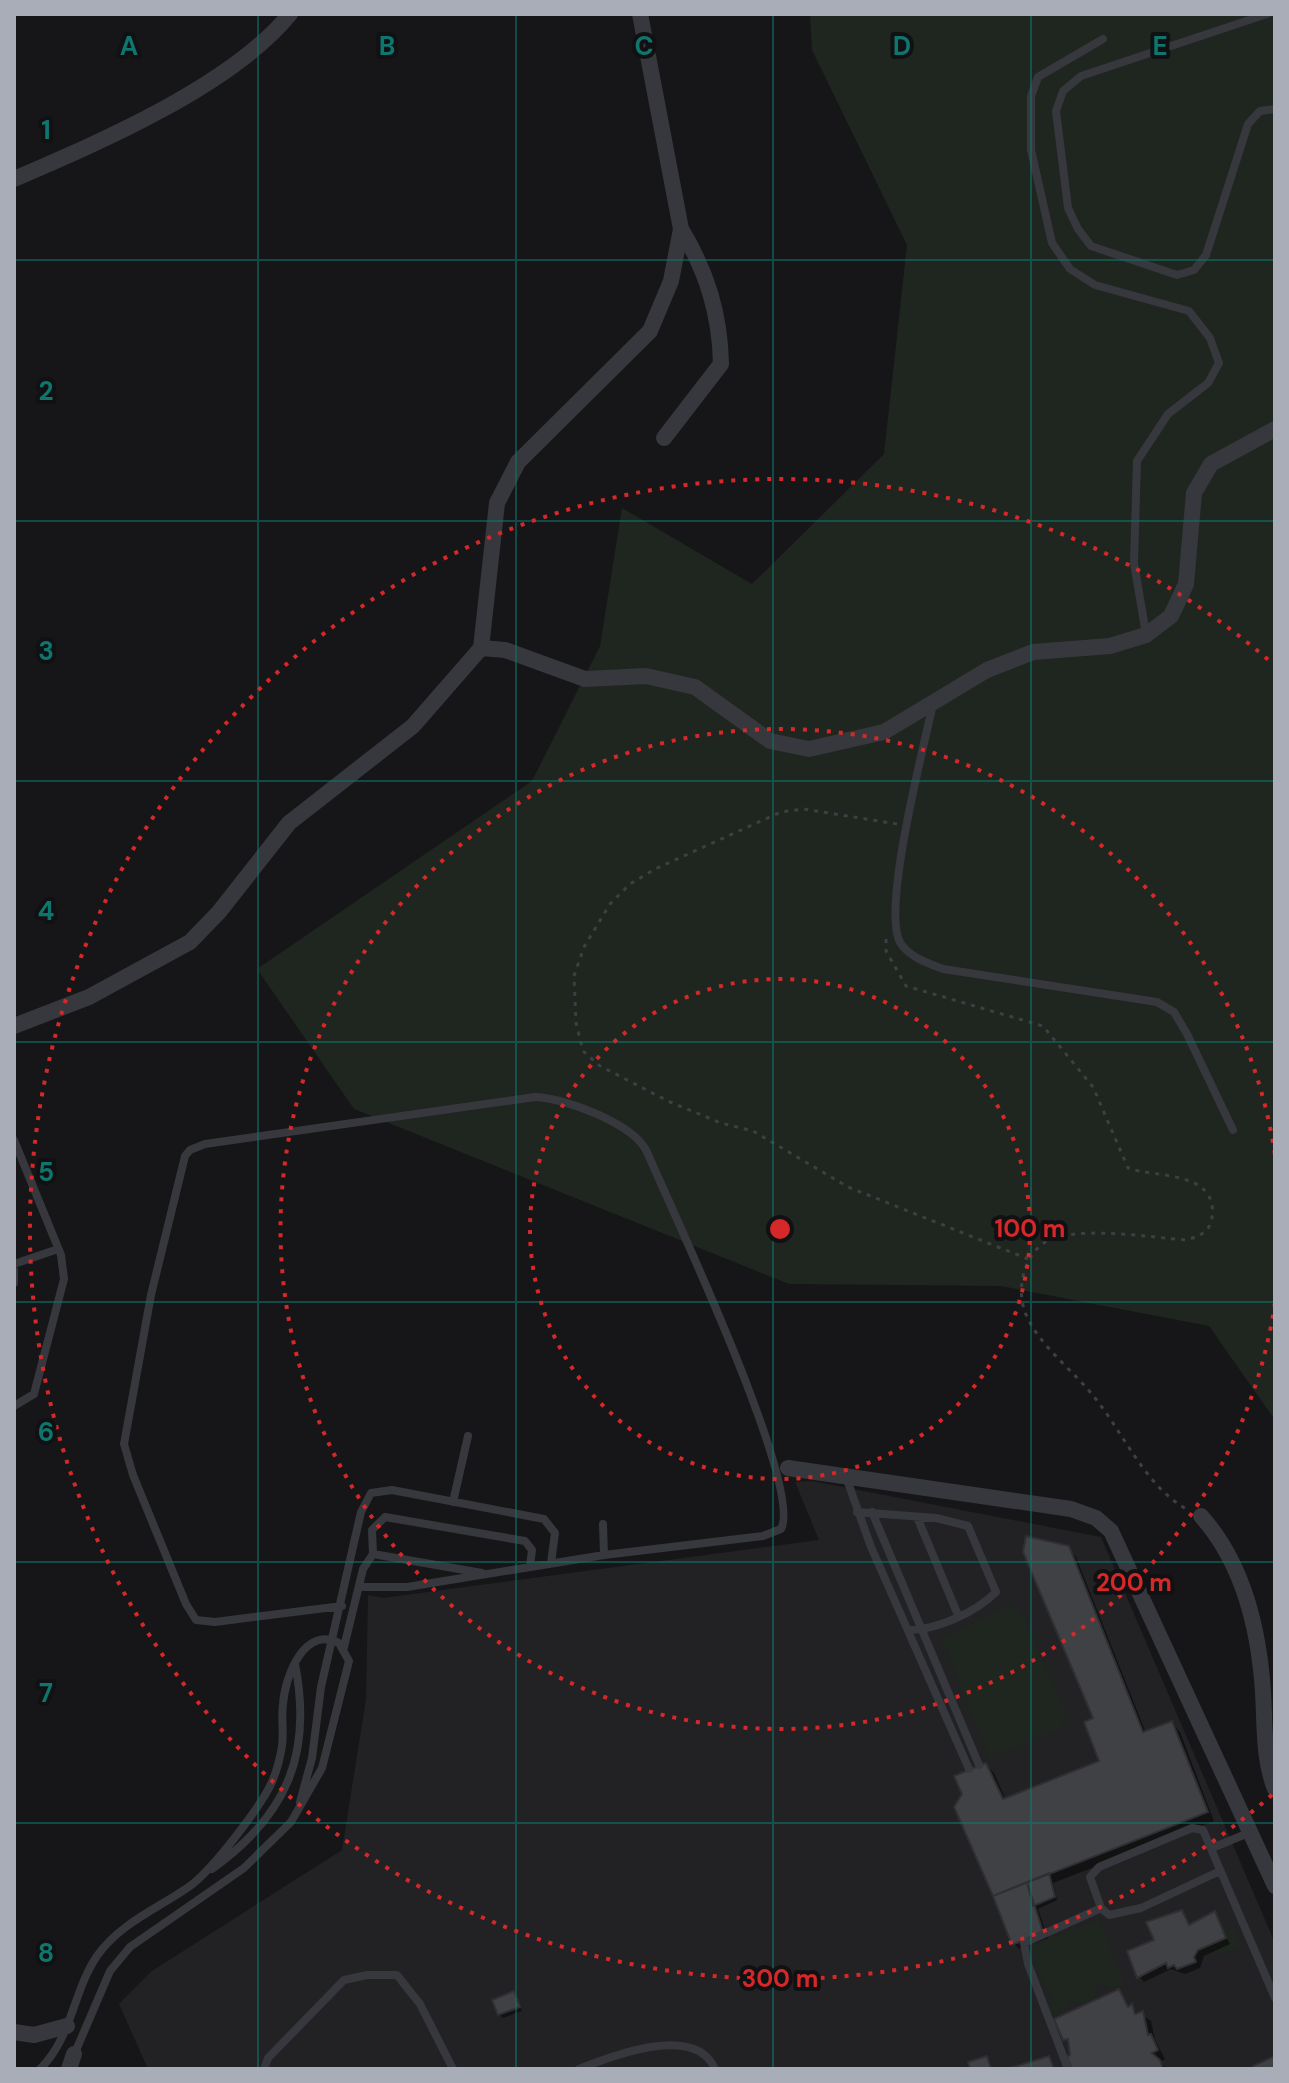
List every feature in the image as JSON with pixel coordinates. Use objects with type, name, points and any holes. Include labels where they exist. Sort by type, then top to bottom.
[{"type":"street","points":[[14,179],[196,90],[238,64],[290,14]]},
{"type":"street","points":[[640,14],[681,229],[700,262],[714,303],[721,364],[664,438]]},
{"type":"street","points":[[14,1026],[89,997],[190,942],[219,912],[289,823],[413,726],[481,648],[497,503],[518,462],[650,331],[671,281],[681,229]]},
{"type":"street","points":[[481,648],[505,650],[585,679],[646,676],[695,687],[770,741],[809,749],[884,732],[987,670],[1033,652],[1110,646],[1146,635],[1171,616],[1186,584],[1194,493],[1211,464],[1275,429]]},
{"type":"street","points":[[782,1468],[1071,1509],[1096,1518],[1111,1531],[1275,1886]]},
{"type":"street","points":[[1201,1516],[1215,1531],[1242,1581],[1248,1602],[1262,1683],[1268,1761],[1275,1789]]},
{"type":"street","points":[[14,2032],[34,2035],[67,2026]]},
{"type":"lane","points":[[1267,14],[1081,76],[1063,91],[1056,111],[1068,208],[1078,229],[1091,246],[1177,275],[1194,270],[1206,255],[1248,124],[1260,111],[1275,109]]},
{"type":"lane","points":[[1103,39],[1038,77],[1031,96],[1031,150],[1052,243],[1070,269],[1095,285],[1189,311],[1210,338],[1219,363],[1208,383],[1168,414],[1137,461],[1134,563],[1146,635]]},
{"type":"lane","points":[[933,703],[897,883],[894,921],[900,943],[916,958],[943,969],[1157,1002],[1174,1012],[1233,1130]]},
{"type":"lane","points":[[342,1606],[215,1622],[196,1620],[186,1604],[127,1460],[125,1428],[151,1295],[185,1156],[197,1145],[535,1097],[556,1100],[628,1129],[647,1152],[782,1468],[786,1520],[773,1534],[604,1555],[407,1587],[359,1587]]},
{"type":"lane","points":[[14,1140],[58,1249],[64,1279],[34,1394],[14,1406]]},
{"type":"lane","points":[[14,1283],[14,1267],[58,1249]]},
{"type":"lane","points":[[453,1502],[468,1436]]},
{"type":"lane","points":[[845,1477],[857,1512],[969,1769]]},
{"type":"lane","points":[[291,1822],[307,1780],[321,1687],[364,1501],[381,1489],[544,1519],[555,1533],[551,1563]]},
{"type":"lane","points":[[857,1512],[917,1517],[968,1526],[996,1592],[980,1608],[924,1630],[910,1630]]},
{"type":"lane","points":[[872,1512],[979,1765]]},
{"type":"lane","points":[[69,2064],[110,1971],[130,1947],[235,1875],[291,1822],[322,1768],[349,1661],[344,1647],[364,1565],[373,1554],[372,1530],[379,1519],[392,1516],[519,1539],[532,1550],[530,1566]]},
{"type":"lane","points":[[917,1517],[958,1615]]},
{"type":"lane","points":[[603,1524],[604,1555]]},
{"type":"lane","points":[[358,1527],[372,1530]]},
{"type":"lane","points":[[373,1554],[488,1574]]},
{"type":"lane","points":[[211,1870],[272,1782],[282,1745],[284,1691],[295,1664],[313,1642],[333,1641],[344,1647]]},
{"type":"lane","points":[[40,2069],[52,2058],[98,1954],[117,1934],[243,1847],[268,1819],[287,1787],[301,1729],[295,1664]]},
{"type":"lane","points":[[1220,1871],[1125,1914],[1109,1915],[1101,1908],[1091,1881],[1096,1869],[1192,1828],[1203,1830],[1275,1998]]},
{"type":"lane","points":[[1212,1848],[1251,1832]]},
{"type":"lane","points":[[1068,2069],[1028,1964],[1024,1943],[1101,1908]]},
{"type":"lane","points":[[1264,1972],[1275,1968]]},
{"type":"lane","points":[[264,2069],[268,2058],[344,1980],[367,1975],[397,1975],[420,2004],[453,2069]]},
{"type":"lane","points":[[579,2069],[654,2045],[689,2047],[711,2059],[715,2069]]},
{"type":"path","points":[[908,825],[804,809],[781,812],[630,884],[610,904],[590,936],[574,976],[576,1023],[583,1051],[600,1066],[670,1102],[721,1123],[753,1131],[848,1187],[1028,1259]]},
{"type":"path","points":[[894,921],[886,939],[886,951],[906,986],[944,1000],[1024,1018],[1043,1026],[1093,1087],[1128,1168],[1192,1179],[1208,1197],[1212,1210],[1207,1231],[1198,1237],[1186,1240],[1057,1237],[1028,1259],[1021,1285],[1025,1311],[1034,1327],[1092,1393],[1164,1496],[1201,1516]]},
{"type":"shaded area","points":[[810,14],[1275,14],[1275,1420],[1209,1326],[1001,1286],[789,1284],[354,1109],[257,969],[532,781],[600,646],[622,508],[752,584],[884,454],[907,245],[812,50]]},
{"type":"shaded area","points":[[812,1481],[1101,1537],[1275,1943],[1275,2069],[148,2069],[119,2004],[152,1971],[342,1850],[366,1699],[368,1595],[383,1598],[819,1540],[795,1482]]},
{"type":"shaded area","points":[[1012,1605],[1021,1611],[1067,1715],[1061,1719],[1064,1727],[989,1758],[941,1639]]},
{"type":"shaded area","points":[[1099,1919],[1125,1986],[1116,1991],[1101,1984],[1095,1988],[1096,2000],[1083,2006],[1070,2000],[1069,2008],[1052,2014],[1049,2012],[1051,1998],[1028,1947]]},
{"type":"shaded area","points":[[1234,1928],[1240,1946],[1212,1958],[1207,1946],[1226,1938],[1226,1931]]},
{"type":"building","points":[[1026,1536],[1069,1546],[1143,1732],[1172,1721],[1208,1812],[993,1896],[954,1807],[962,1794],[954,1776],[986,1763],[1003,1799],[1099,1761],[1084,1722],[1093,1718],[1023,1552]]},
{"type":"building","points":[[1049,1873],[1055,1897],[1033,1906],[1027,1882]]},
{"type":"building","points":[[1027,1882],[1043,1932],[1012,1945],[993,1896]]},
{"type":"building","points":[[1182,1910],[1189,1925],[1215,1911],[1226,1938],[1198,1950],[1194,1957],[1196,1962],[1177,1969],[1174,1965],[1168,1968],[1166,1963],[1137,1978],[1127,1951],[1154,1940],[1146,1922]]},
{"type":"building","points":[[1119,1989],[1128,2007],[1132,2004],[1135,2014],[1143,2011],[1148,2035],[1151,2034],[1158,2050],[1152,2053],[1160,2060],[1163,2069],[1072,2069],[1067,2057],[1070,2055],[1068,2039],[1063,2040],[1054,2019]]},
{"type":"building","points":[[514,1991],[520,2007],[498,2015],[492,2000]]},
{"type":"building","points":[[987,2056],[991,2069],[970,2069],[968,2062]]},
{"type":"building","points":[[1049,2056],[1054,2069],[1007,2069]]},
{"type":"building","points":[[1275,2056],[1275,2069],[1254,2069],[1253,2066]]}]
